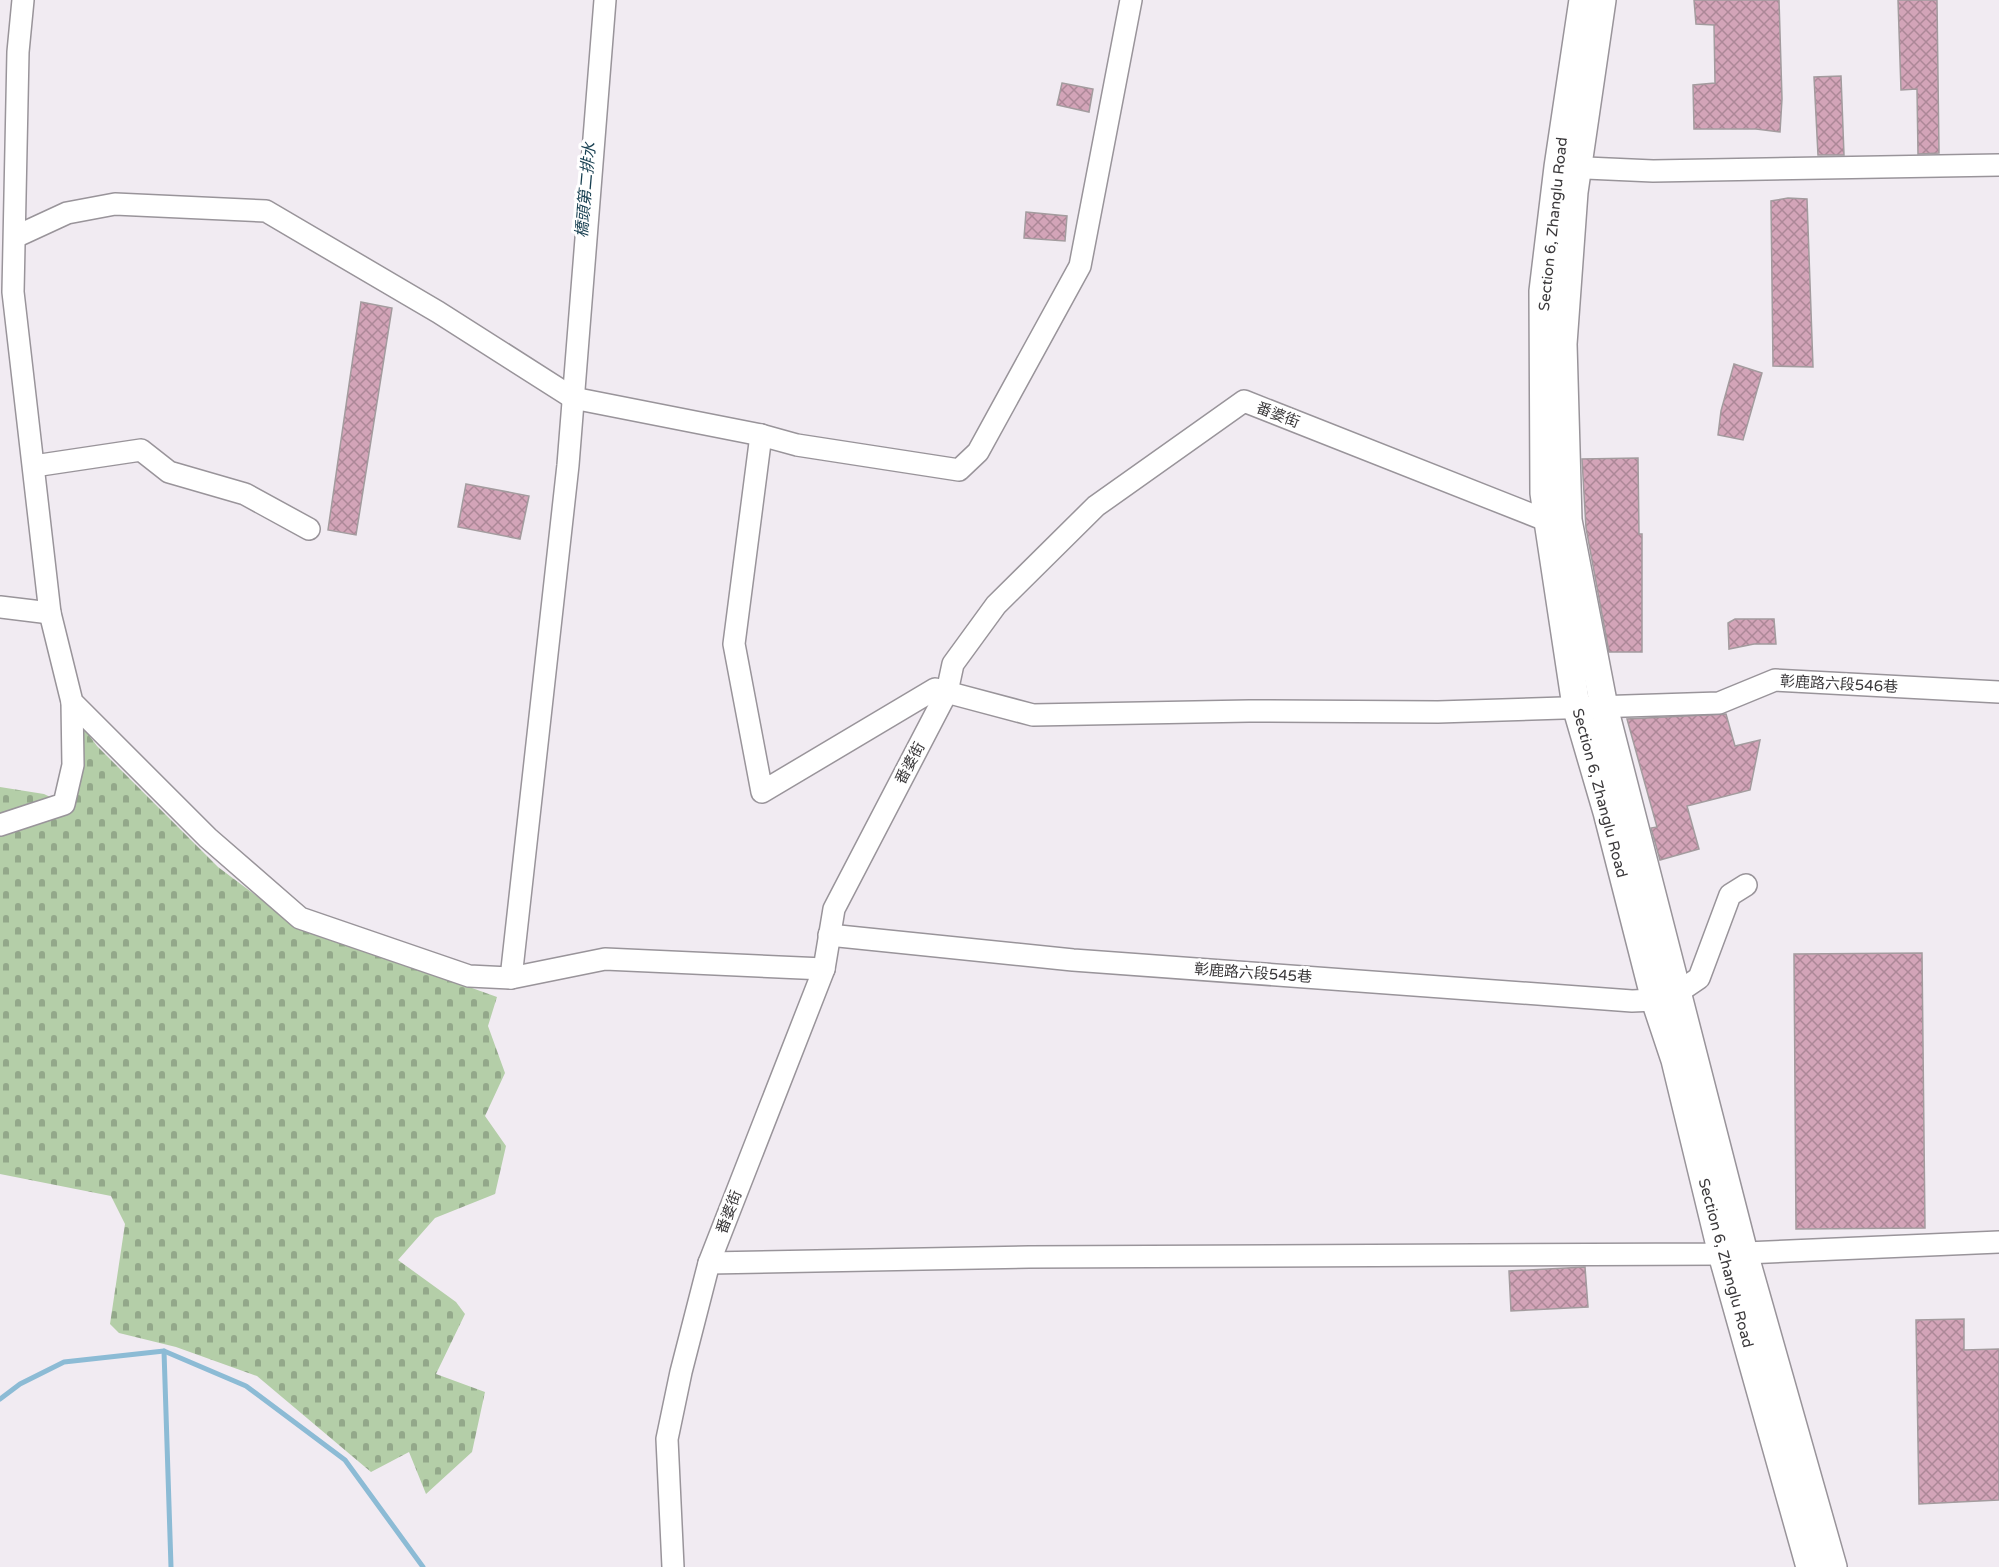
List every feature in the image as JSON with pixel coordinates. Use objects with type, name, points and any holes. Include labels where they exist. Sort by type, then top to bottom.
[{"type":"main road","name":"Section 6, Zhanglu Road","points":[[1568,168],[1583,0]]},
{"type":"main road","name":"Section 6, Zhanglu Road","points":[[1602,0],[1543,291],[1544,493],[1558,520],[1604,707],[1666,996],[1675,1060],[1733,1253],[1833,1567]]},
{"type":"main road","name":"Section 6, Zhanglu Road","points":[[1558,520],[1576,706],[1607,812],[1666,996]]},
{"type":"main road","name":"Section 6, Zhanglu Road","points":[[1733,1253],[1810,1567]]},
{"type":"street","points":[[0,825],[64,804],[73,765],[72,702],[50,613],[34,466],[7,291],[15,237],[18,52],[23,0]]},
{"type":"street","points":[[511,978],[573,398],[605,0]]},
{"type":"street","points":[[15,237],[67,213],[115,204],[266,212],[438,312],[573,398],[761,435],[797,445],[959,470],[978,452],[1080,266],[1131,0]]},
{"type":"street","points":[[1568,168],[1653,171],[1999,165]]},
{"type":"street","name":"番婆街","points":[[673,1567],[667,1439],[681,1372],[709,1263],[824,969],[834,909],[947,692],[953,664],[996,604],[1096,506],[1244,401],[1558,520]]},
{"type":"street","points":[[761,435],[734,644],[762,792],[934,689],[947,692]]},
{"type":"street","points":[[34,466],[141,450],[169,472],[245,494],[309,529]]},
{"type":"street","points":[[0,607],[50,613]]},
{"type":"street","name":"彰鹿路六段546巷","points":[[947,692],[1033,715],[1249,711],[1438,712],[1719,703],[1775,680],[1999,692]]},
{"type":"street","points":[[72,702],[208,838],[300,918],[469,976],[511,978],[605,959],[824,969]]},
{"type":"street","points":[[1666,996],[1699,978],[1730,895],[1746,885]]},
{"type":"street","name":"彰鹿路六段545巷","points":[[829,935],[1073,960],[1632,1001],[1666,996]]},
{"type":"street","points":[[709,1263],[1029,1257],[1733,1253],[1999,1242]]},
{"type":"green space","points":[[79,722],[97,746],[218,867],[294,924],[497,997],[488,1026],[505,1073],[485,1116],[506,1146],[495,1194],[435,1218],[398,1260],[456,1302],[465,1314],[436,1374],[485,1392],[472,1452],[426,1494],[409,1452],[371,1472],[257,1376],[176,1347],[119,1333],[110,1324],[125,1224],[111,1196],[0,1174],[0,787],[44,794],[67,805]]},
{"type":"building","points":[[1694,0],[1779,0],[1782,99],[1780,132],[1756,129],[1694,129],[1693,85],[1715,83],[1714,25],[1696,24]]},
{"type":"building","points":[[1898,0],[1937,0],[1939,153],[1918,154],[1917,89],[1901,90]]},
{"type":"building","points":[[1841,76],[1844,155],[1818,155],[1814,77]]},
{"type":"building","points":[[1062,83],[1093,89],[1089,112],[1057,105]]},
{"type":"building","points":[[1788,198],[1807,199],[1813,367],[1773,366],[1771,201]]},
{"type":"building","points":[[1026,212],[1067,216],[1065,241],[1024,238]]},
{"type":"building","points":[[361,302],[392,308],[356,535],[328,530]]},
{"type":"building","points":[[1734,364],[1762,373],[1743,440],[1718,435],[1721,411]]},
{"type":"building","points":[[1638,458],[1639,534],[1642,534],[1642,652],[1609,652],[1586,528],[1582,459]]},
{"type":"building","points":[[466,484],[529,496],[520,539],[458,527]]},
{"type":"building","points":[[1735,619],[1774,619],[1776,644],[1754,644],[1729,649],[1728,623]]},
{"type":"building","points":[[1726,714],[1735,746],[1760,740],[1750,790],[1687,806],[1699,849],[1660,860],[1651,828],[1657,827],[1627,719]]},
{"type":"building","points":[[1922,953],[1925,1228],[1796,1229],[1794,954]]},
{"type":"building","points":[[1585,1267],[1588,1307],[1511,1311],[1509,1271]]},
{"type":"building","points":[[1964,1319],[1964,1350],[1999,1349],[1999,1500],[1919,1504],[1916,1320]]},
{"type":"waterway","points":[[164,1351],[171,1567]]},
{"type":"waterway","points":[[0,1399],[20,1384],[64,1362],[164,1351],[246,1386],[345,1460],[423,1567]]},
{"type":"water label","name":"橋頭第二排水","points":[[585,190]]}]
